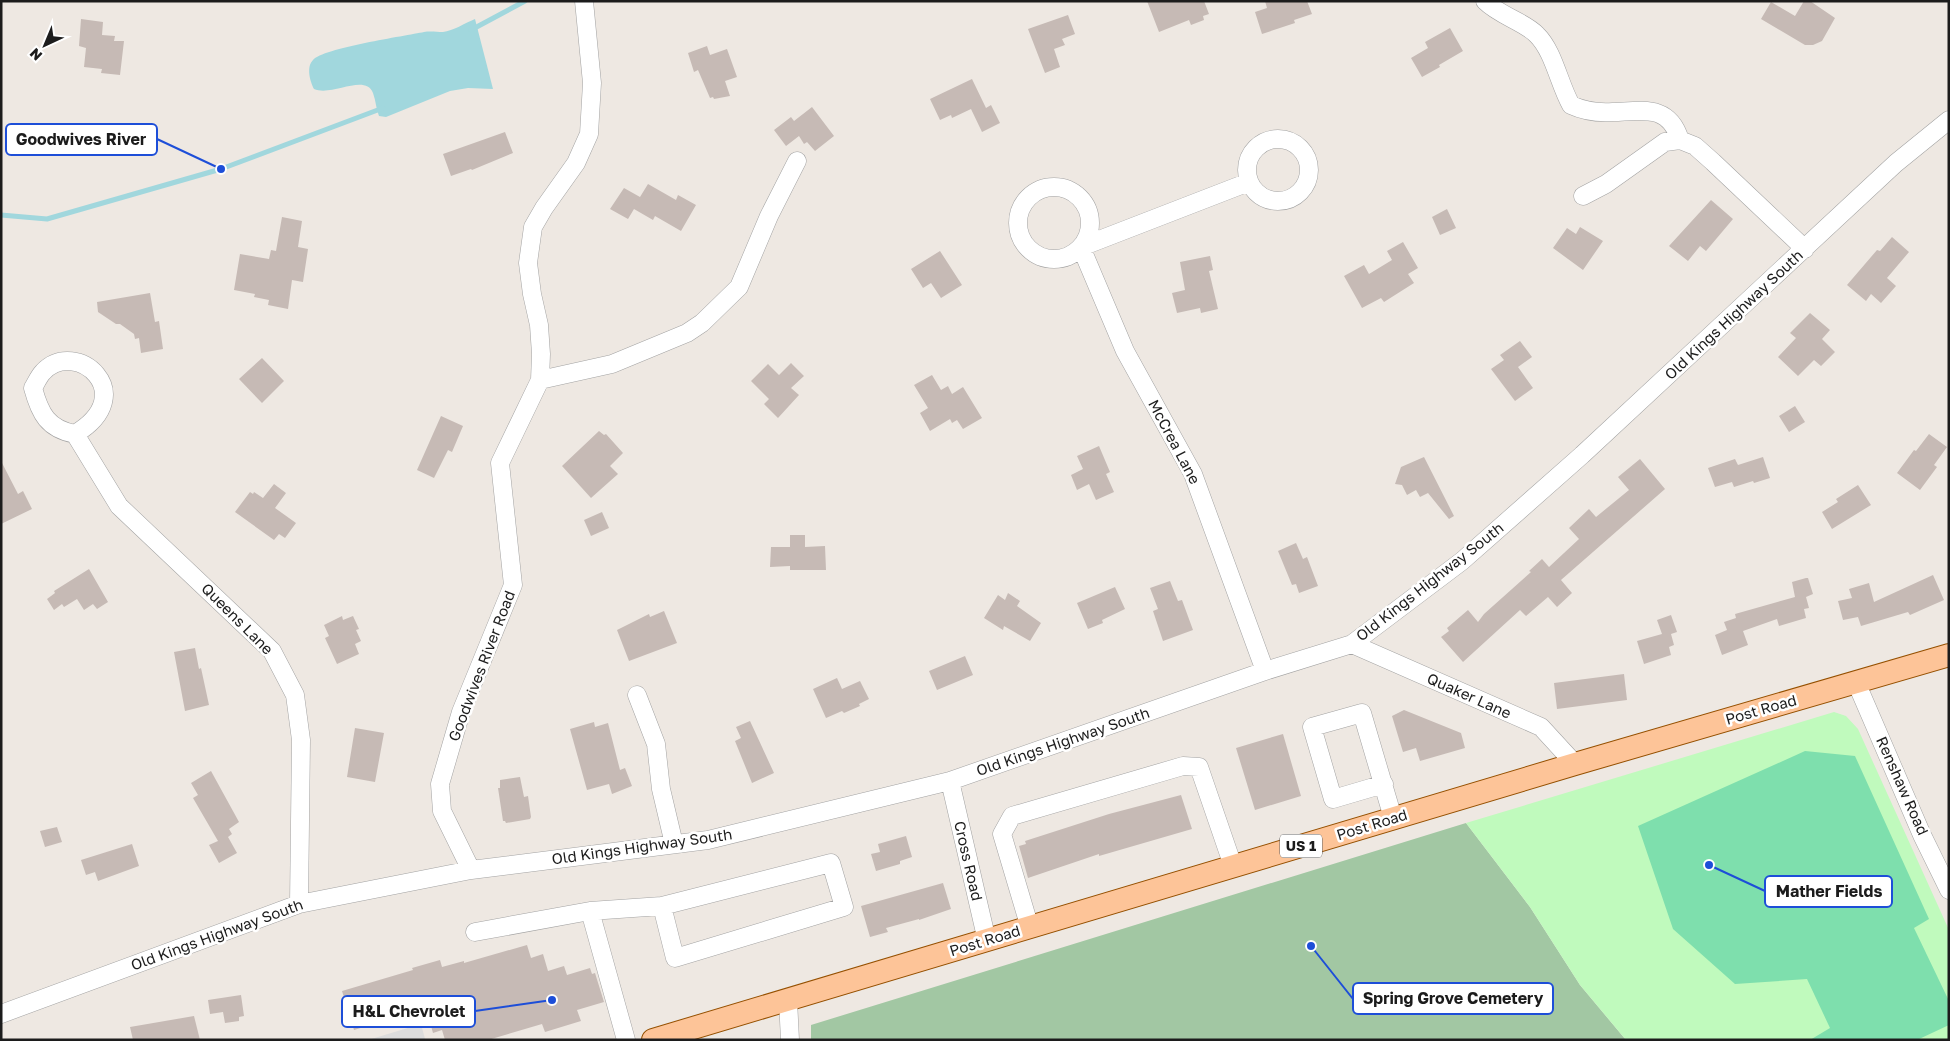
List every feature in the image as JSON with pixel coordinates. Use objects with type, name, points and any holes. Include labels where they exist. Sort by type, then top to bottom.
[{"type":"main road","name":"Post Road","points":[[653,1040],[1393,818],[1949,655]]},
{"type":"street","name":"Goodwives River Road","points":[[471,870],[442,811],[440,784],[461,712],[513,585],[500,463],[540,380],[539,325],[528,263],[530,242],[537,221],[576,163],[589,134],[592,83],[584,1]]},
{"type":"street","points":[[1485,1],[1493,9],[1538,35],[1545,45],[1571,105],[1581,110],[1611,112],[1644,110],[1658,112],[1674,126],[1680,140]]},
{"type":"street","name":"Old Kings Highway South","points":[[1,1014],[300,904],[471,870],[708,840],[950,781],[1264,671],[1352,644],[1470,554],[1582,456],[1896,163],[1949,120]]},
{"type":"street","points":[[1583,196],[1606,184],[1665,142],[1680,140],[1694,146],[1713,162],[1805,249]]},
{"type":"street","points":[[540,380],[612,364],[687,333],[702,323],[739,287],[769,216],[797,162]]},
{"type":"street","points":[[1081,247],[1088,235],[1090,221],[1086,208],[1074,193],[1066,189],[1052,187],[1038,190],[1027,199],[1020,211],[1018,225],[1021,239],[1029,250],[1042,257],[1056,259],[1069,256],[1081,247],[1249,182]]},
{"type":"street","name":"McCrea Lane","points":[[1081,247],[1125,351],[1194,474],[1264,671]]},
{"type":"street","points":[[57,362],[77,362],[92,369],[101,384],[105,400],[98,416],[87,427],[75,434],[63,432],[48,422],[38,408],[33,388],[42,372],[57,362]]},
{"type":"street","name":"Queens Lane","points":[[75,434],[119,506],[272,651],[295,695],[301,740],[300,904]]},
{"type":"street","name":"Quaker Lane","points":[[1352,644],[1541,727],[1575,764]]},
{"type":"street","name":"Renshaw Road","points":[[1856,682],[1922,835],[1949,890]]},
{"type":"street","points":[[637,695],[656,744],[661,789],[674,844]]},
{"type":"street","points":[[1384,784],[1334,798],[1312,727],[1362,713],[1384,784],[1393,818]]},
{"type":"street","points":[[1030,928],[1002,834],[1012,816],[1183,766],[1199,767],[1233,866]]},
{"type":"street","name":"Cross Road","points":[[950,781],[987,941]]},
{"type":"street","points":[[475,932],[590,911],[662,906],[832,864],[844,907],[675,958],[662,906]]},
{"type":"street","points":[[590,911],[626,1040]]},
{"type":"street","points":[[788,1000],[790,1040]]},
{"type":"green space","points":[[1834,712],[1846,716],[1858,729],[1949,930],[1949,1040],[1626,1040],[1580,985],[1530,907],[1466,823]]},
{"type":"green space","points":[[1805,751],[1855,756],[1929,919],[1914,928],[1949,1001],[1949,1025],[1917,1040],[1810,1040],[1830,1028],[1807,979],[1735,984],[1673,929],[1638,826]]},
{"type":"green space","points":[[1466,823],[1530,907],[1580,985],[1626,1040],[811,1040],[811,1025]]},
{"type":"shaded area","points":[[421,1024],[425,1039],[429,1040],[368,1040]]},
{"type":"water","points":[[475,19],[493,89],[468,88],[450,91],[386,117],[379,116],[373,93],[369,87],[356,85],[321,91],[314,89],[309,74],[310,66],[313,60],[320,56],[332,51],[383,39],[424,32],[443,32],[455,29]]},
{"type":"building","points":[[1147,1],[1204,1],[1209,14],[1203,16],[1204,20],[1191,25],[1189,20],[1159,32]]},
{"type":"building","points":[[1265,1],[1307,1],[1312,14],[1294,20],[1295,23],[1262,34],[1255,12],[1267,8]]},
{"type":"building","points":[[1804,1],[1810,1],[1835,18],[1822,41],[1813,45],[1805,45],[1761,19],[1771,2],[1795,16]]},
{"type":"building","points":[[1068,15],[1075,34],[1062,39],[1065,45],[1054,49],[1060,67],[1045,73],[1028,29]]},
{"type":"building","points":[[81,19],[103,22],[102,35],[115,36],[114,41],[124,41],[120,75],[101,73],[102,69],[84,67],[86,48],[79,46]]},
{"type":"building","points":[[1450,28],[1463,51],[1422,77],[1411,58],[1428,48],[1425,42]]},
{"type":"building","points":[[707,46],[710,55],[727,49],[737,77],[725,81],[730,96],[710,98],[698,70],[694,72],[688,53]]},
{"type":"building","points":[[972,79],[986,108],[991,105],[1000,123],[982,132],[971,109],[952,118],[951,115],[940,120],[930,99]]},
{"type":"building","points":[[812,107],[834,136],[815,151],[807,142],[804,144],[799,136],[786,146],[774,130],[791,117],[794,121]]},
{"type":"building","points":[[505,132],[513,153],[472,170],[451,176],[443,154]]},
{"type":"building","points":[[648,184],[676,200],[678,195],[696,205],[681,231],[655,216],[653,220],[634,209],[628,219],[610,209],[624,188],[640,197]]},
{"type":"building","points":[[1711,200],[1733,219],[1706,251],[1700,246],[1688,261],[1669,246]]},
{"type":"building","points":[[1447,209],[1456,228],[1440,235],[1432,217]]},
{"type":"building","points":[[282,217],[302,221],[298,247],[308,249],[303,282],[292,280],[288,309],[268,305],[269,300],[254,297],[255,294],[234,290],[240,254],[269,259],[271,250],[276,251]]},
{"type":"building","points":[[1580,227],[1603,241],[1583,270],[1553,248],[1567,228],[1576,234]]},
{"type":"building","points":[[1892,237],[1909,252],[1887,278],[1896,286],[1881,303],[1871,294],[1866,301],[1847,285],[1877,250],[1880,251]]},
{"type":"building","points":[[1403,242],[1418,268],[1408,274],[1414,283],[1384,302],[1381,298],[1362,308],[1344,276],[1364,265],[1369,274],[1392,260],[1387,251]]},
{"type":"building","points":[[940,251],[962,285],[941,298],[931,283],[923,288],[911,269]]},
{"type":"building","points":[[1210,256],[1213,270],[1209,271],[1218,309],[1201,313],[1200,308],[1177,313],[1172,293],[1185,290],[1180,262]]},
{"type":"building","points":[[150,293],[155,322],[159,321],[163,349],[141,353],[139,338],[135,339],[134,334],[98,312],[97,302]]},
{"type":"building","points":[[1810,313],[1830,330],[1822,339],[1835,352],[1821,366],[1814,360],[1798,376],[1778,357],[1796,338],[1790,333]]},
{"type":"building","points":[[1520,341],[1532,357],[1518,367],[1533,388],[1515,401],[1491,369],[1504,360],[1500,355]]},
{"type":"building","points":[[262,358],[284,381],[262,403],[239,379]]},
{"type":"building","points":[[791,363],[804,376],[791,388],[799,395],[778,418],[764,404],[769,399],[751,381],[768,364],[779,375]]},
{"type":"building","points":[[932,375],[941,390],[948,386],[952,394],[963,387],[982,418],[963,429],[957,420],[952,423],[950,419],[930,431],[920,413],[928,408],[914,385]]},
{"type":"building","points":[[1795,406],[1805,422],[1789,432],[1779,416]]},
{"type":"building","points":[[441,416],[463,426],[452,452],[448,450],[434,478],[417,470]]},
{"type":"building","points":[[599,431],[604,435],[606,434],[623,453],[610,466],[618,474],[591,498],[562,466]]},
{"type":"building","points":[[1929,434],[1947,447],[1934,465],[1937,467],[1920,490],[1897,473]]},
{"type":"building","points":[[1099,446],[1110,472],[1106,474],[1114,492],[1096,500],[1089,484],[1077,490],[1071,475],[1083,469],[1077,456]]},
{"type":"building","points":[[1424,457],[1454,516],[1449,519],[1428,493],[1420,497],[1416,490],[1407,495],[1402,485],[1395,484],[1401,467]]},
{"type":"building","points":[[1763,457],[1770,478],[1734,487],[1732,482],[1715,487],[1708,468],[1735,459],[1738,465]]},
{"type":"building","points":[[1640,459],[1665,489],[1561,580],[1572,593],[1557,607],[1548,597],[1526,616],[1520,610],[1463,662],[1441,637],[1449,631],[1447,628],[1468,610],[1478,622],[1484,614],[1531,572],[1529,571],[1542,559],[1549,567],[1579,539],[1569,528],[1589,509],[1596,517],[1629,490],[1618,477]]},
{"type":"building","points":[[1,461],[18,494],[23,491],[32,509],[1,524]]},
{"type":"building","points":[[274,484],[286,493],[275,508],[296,523],[285,538],[279,534],[274,540],[235,512],[250,492],[253,494],[254,492],[263,498]]},
{"type":"building","points":[[1858,485],[1871,505],[1832,529],[1822,512],[1838,502],[1836,499]]},
{"type":"building","points":[[602,512],[609,528],[591,536],[584,520]]},
{"type":"building","points":[[790,535],[805,535],[805,547],[825,546],[826,570],[790,570],[790,566],[770,567],[771,547],[790,547]]},
{"type":"building","points":[[1296,543],[1303,559],[1307,557],[1318,586],[1299,593],[1296,584],[1292,585],[1278,551]]},
{"type":"building","points":[[89,569],[108,602],[97,609],[93,604],[84,610],[77,599],[64,607],[62,604],[54,610],[47,599],[55,593],[54,591]]},
{"type":"building","points":[[1933,575],[1944,600],[1910,615],[1908,612],[1861,626],[1858,617],[1843,620],[1838,601],[1852,598],[1849,589],[1869,583],[1874,602]]},
{"type":"building","points":[[1808,578],[1813,594],[1806,597],[1809,608],[1804,609],[1806,618],[1779,626],[1777,619],[1743,631],[1748,645],[1722,655],[1715,635],[1727,630],[1724,622],[1736,618],[1735,614],[1795,597],[1792,582]]},
{"type":"building","points":[[1170,581],[1178,601],[1182,600],[1193,630],[1163,641],[1153,611],[1158,609],[1150,588]]},
{"type":"building","points":[[1115,587],[1125,609],[1102,620],[1103,623],[1088,629],[1077,603]]},
{"type":"building","points":[[1008,593],[1020,601],[1017,606],[1041,623],[1030,641],[1004,626],[1003,630],[984,618],[998,595],[1005,600]]},
{"type":"building","points":[[664,611],[677,643],[629,661],[617,630],[649,614],[650,617]]},
{"type":"building","points":[[1671,615],[1677,632],[1671,634],[1674,645],[1669,647],[1671,655],[1644,664],[1637,641],[1662,634],[1657,620]]},
{"type":"building","points":[[342,616],[343,620],[353,616],[359,629],[356,630],[361,641],[355,644],[359,654],[337,664],[325,638],[329,636],[324,625]]},
{"type":"building","points":[[195,648],[209,705],[185,711],[174,652]]},
{"type":"building","points":[[965,656],[973,675],[937,690],[929,671]]},
{"type":"building","points":[[1624,674],[1627,700],[1557,709],[1554,683]]},
{"type":"building","points":[[837,678],[842,689],[860,681],[869,699],[859,704],[860,706],[826,718],[813,689]]},
{"type":"building","points":[[1404,710],[1461,733],[1465,748],[1420,761],[1416,748],[1403,752],[1392,716]]},
{"type":"building","points":[[750,721],[774,773],[752,783],[735,741],[741,738],[736,727]]},
{"type":"building","points":[[594,722],[595,727],[608,723],[620,770],[625,768],[632,786],[612,794],[609,784],[587,790],[570,729]]},
{"type":"building","points":[[355,728],[384,733],[375,782],[347,777]]},
{"type":"building","points":[[1283,734],[1301,796],[1255,810],[1236,748]]},
{"type":"building","points":[[211,771],[239,822],[229,829],[232,834],[228,837],[237,853],[219,863],[209,845],[218,841],[193,798],[198,795],[191,783]]},
{"type":"building","points":[[520,777],[524,797],[528,796],[531,817],[530,819],[506,823],[503,821],[498,788],[500,788],[500,780]]},
{"type":"building","points":[[1181,795],[1192,829],[1099,856],[1099,854],[1028,878],[1019,846],[1026,844],[1025,841],[1109,814]]},
{"type":"building","points":[[57,827],[62,842],[45,847],[40,831]]},
{"type":"building","points":[[906,836],[912,857],[900,861],[900,864],[876,871],[871,854],[880,852],[878,844]]},
{"type":"building","points":[[132,844],[139,866],[98,881],[95,872],[86,875],[81,860]]},
{"type":"building","points":[[943,883],[951,909],[919,920],[886,928],[888,932],[870,937],[861,906]]},
{"type":"building","points":[[527,945],[531,958],[543,954],[548,971],[564,966],[567,975],[590,968],[592,974],[595,973],[604,1002],[577,1010],[581,1021],[545,1032],[542,1024],[488,1040],[445,1040],[442,1030],[433,1033],[426,1008],[354,1030],[342,991],[440,960],[442,967],[464,961],[464,963]]},
{"type":"building","points":[[241,995],[244,1016],[239,1017],[239,1021],[225,1023],[223,1012],[210,1014],[208,1000]]},
{"type":"building","points":[[194,1016],[200,1040],[133,1040],[130,1027]]},
{"type":"waterway","points":[[471,30],[525,1]]},
{"type":"waterway","points":[[1,215],[47,219],[221,169],[383,108]]},
{"type":"place","name":"Goodwives River","points":[[221,169]]},
{"type":"place","name":"Mather Fields","points":[[1709,865]]},
{"type":"place","name":"Spring Grove Cemetery","points":[[1311,946]]},
{"type":"place","name":"H&L Chevrolet","points":[[552,1000]]}]
